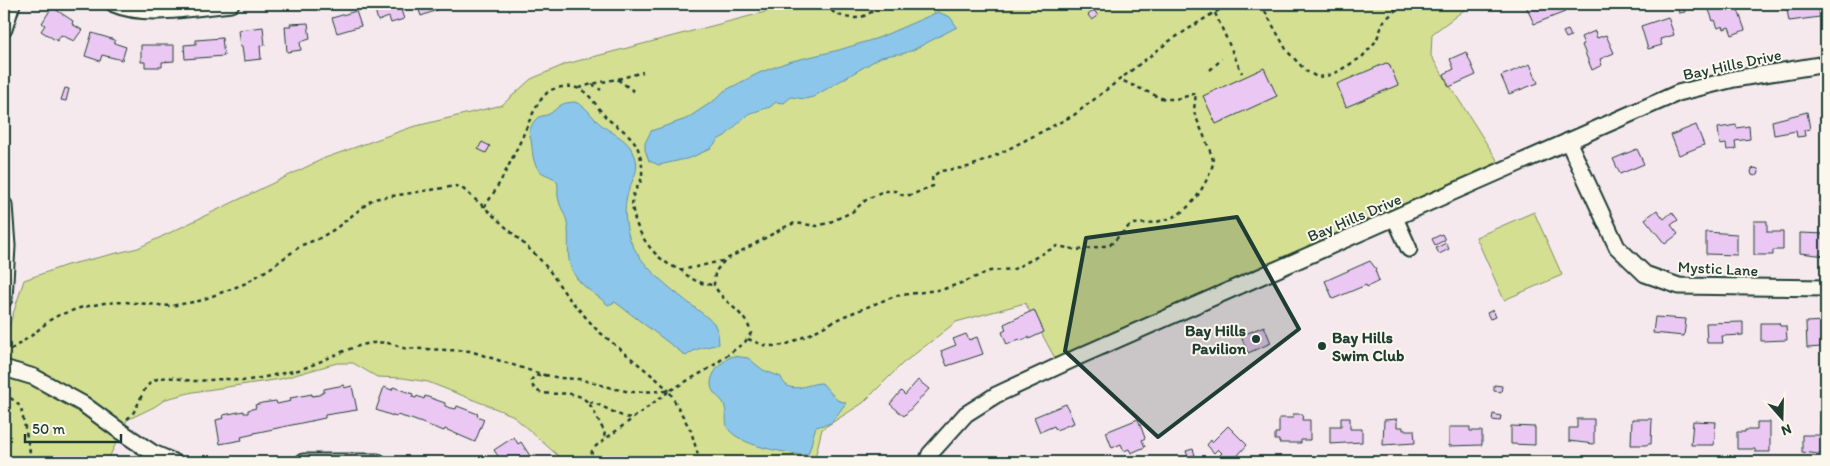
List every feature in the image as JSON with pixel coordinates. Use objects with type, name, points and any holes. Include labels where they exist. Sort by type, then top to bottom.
[{"type":"street","points":[[4,30],[12,4]]},
{"type":"street","points":[[114,4],[124,8],[149,11],[231,4]]},
{"type":"street","name":"Bay Hills Drive","points":[[927,462],[930,454],[966,414],[996,394],[1248,281],[1678,93],[1734,79],[1826,64]]},
{"type":"street","name":"Mystic Lane","points":[[1568,141],[1617,247],[1644,274],[1679,286],[1826,288]]},
{"type":"street","points":[[4,204],[7,246],[4,299]]},
{"type":"street","points":[[1395,218],[1409,249]]},
{"type":"street","points":[[4,368],[34,377],[83,404],[153,453],[174,462]]},
{"type":"street","points":[[304,462],[378,462]]},
{"type":"path","points":[[827,4],[830,10],[836,14],[851,19],[860,18],[883,4]]},
{"type":"path","points":[[680,269],[725,260],[795,223],[817,226],[841,218],[883,191],[895,191],[911,195],[933,186],[934,174],[940,171],[968,167],[989,160],[1074,116],[1168,42],[1215,12],[1235,4]]},
{"type":"path","points":[[1261,4],[1287,50],[1306,71],[1317,77],[1337,72],[1362,57],[1376,41],[1384,21],[1402,4]]},
{"type":"path","points":[[1215,12],[1242,73]]},
{"type":"path","points":[[1210,70],[1222,59]]},
{"type":"path","points":[[580,88],[643,72]]},
{"type":"path","points":[[617,80],[635,92]]},
{"type":"path","points":[[748,338],[763,345],[786,345],[842,317],[895,296],[944,289],[990,271],[1014,269],[1057,246],[1078,250],[1110,246],[1133,224],[1162,222],[1177,215],[1196,198],[1209,175],[1213,161],[1195,115],[1196,93],[1175,100],[1161,98],[1120,80]]},
{"type":"path","points":[[592,84],[601,90]]},
{"type":"path","points":[[484,207],[494,192],[527,126],[546,94],[557,88],[572,86],[580,88],[608,119],[627,134],[637,146],[642,172],[641,180],[633,198],[635,216],[639,229],[650,248],[693,280],[714,285]]},
{"type":"path","points":[[4,354],[31,336],[50,320],[83,307],[125,302],[170,306],[199,300],[244,284],[270,269],[302,245],[318,239],[335,229],[373,199],[456,186],[462,188],[484,207],[537,256],[590,323],[669,391],[691,431],[700,462]]},
{"type":"path","points":[[590,462],[592,451],[631,418],[669,391],[710,368],[740,347],[748,338],[751,333],[749,324],[714,285],[715,272],[725,260]]},
{"type":"path","points":[[120,431],[124,422],[134,414],[144,389],[155,380],[166,378],[189,381],[228,379],[240,381],[296,370],[320,363],[342,351],[366,344],[396,344],[402,348],[470,351],[547,376]]},
{"type":"path","points":[[603,441],[605,432],[600,425],[594,408],[588,402],[576,395],[558,392],[540,393],[533,388],[531,381],[534,376],[579,379],[631,392],[669,391]]},
{"type":"path","points":[[4,393],[21,408],[32,462]]},
{"type":"path","points":[[588,402],[598,404],[616,415],[631,418]]},
{"type":"highlighted area","points":[[1237,217],[1299,329],[1158,437],[1065,351],[1086,238]]},
{"type":"green space","points":[[783,4],[1472,4],[1432,34],[1431,56],[1506,174],[1423,206],[1344,231],[1197,295],[1057,362],[1025,303],[956,322],[902,364],[863,403],[822,429],[814,462],[565,462],[512,415],[428,382],[403,378],[377,377],[353,363],[337,363],[281,379],[193,392],[166,399],[127,420],[107,462],[10,462],[4,441],[4,342],[24,280],[67,265],[138,248],[325,158],[412,127],[502,105],[531,79],[566,64],[769,11]]},
{"type":"green space","points":[[1534,212],[1562,275],[1504,300],[1476,237]]},
{"type":"water","points":[[938,12],[950,17],[957,27],[913,50],[902,54],[881,57],[813,97],[805,99],[791,97],[784,103],[776,102],[770,107],[748,114],[710,149],[690,158],[659,165],[649,161],[645,150],[645,143],[651,131],[686,119],[715,100],[724,91],[759,73],[788,62],[839,50],[878,38]]},
{"type":"water","points":[[575,102],[584,107],[599,123],[621,138],[635,155],[637,168],[625,205],[629,238],[637,254],[656,276],[714,323],[718,333],[719,344],[698,349],[686,356],[615,302],[608,305],[586,288],[574,274],[569,262],[568,228],[559,200],[558,183],[538,169],[533,156],[529,133],[532,124],[537,118],[550,114],[563,104]]},
{"type":"water","points":[[733,356],[748,358],[763,370],[781,377],[784,383],[793,388],[822,383],[837,400],[846,403],[831,423],[816,427],[808,454],[801,455],[763,447],[741,439],[730,431],[726,424],[724,404],[713,391],[711,384],[716,369]]},
{"type":"building","points":[[380,4],[399,4],[404,19],[391,23],[389,17],[378,21],[374,6]]},
{"type":"building","points":[[417,4],[453,4],[421,16]]},
{"type":"building","points":[[1531,4],[1562,4],[1565,12],[1534,24],[1526,6]]},
{"type":"building","points":[[1683,4],[1685,12],[1679,13],[1677,6]]},
{"type":"building","points":[[1736,4],[1745,30],[1732,35],[1729,27],[1724,29],[1723,26],[1718,28],[1709,10]]},
{"type":"building","points":[[1786,4],[1818,4],[1820,17],[1789,21]]},
{"type":"building","points":[[52,7],[73,21],[72,24],[82,30],[74,41],[61,35],[57,41],[41,31],[45,25],[42,23]]},
{"type":"building","points":[[1094,10],[1098,16],[1092,20],[1088,15]]},
{"type":"building","points":[[356,11],[361,26],[337,33],[332,18]]},
{"type":"building","points":[[1668,17],[1674,35],[1660,39],[1662,45],[1648,49],[1641,26]]},
{"type":"building","points":[[308,23],[310,39],[300,42],[301,50],[287,52],[285,26]]},
{"type":"building","points":[[263,27],[265,45],[260,46],[261,59],[244,61],[238,30]]},
{"type":"building","points":[[1568,30],[1571,36],[1566,38],[1563,32]]},
{"type":"building","points":[[1595,31],[1597,38],[1606,35],[1614,53],[1600,59],[1602,65],[1592,70],[1582,45],[1584,44],[1581,37]]},
{"type":"building","points":[[92,33],[115,40],[114,43],[126,47],[122,60],[102,55],[100,61],[85,56]]},
{"type":"building","points":[[222,38],[224,56],[185,59],[184,45],[196,44],[196,40]]},
{"type":"building","points":[[141,45],[174,45],[174,61],[162,62],[162,67],[145,67],[145,62],[141,62]]},
{"type":"building","points":[[1466,52],[1476,75],[1449,87],[1444,74],[1454,69],[1450,59]]},
{"type":"building","points":[[1386,63],[1389,64],[1398,85],[1346,107],[1337,84]]},
{"type":"building","points":[[1530,64],[1538,83],[1509,94],[1501,76]]},
{"type":"building","points":[[1264,68],[1277,96],[1216,124],[1203,96]]},
{"type":"building","points":[[65,88],[69,89],[66,101],[61,100]]},
{"type":"building","points":[[1807,112],[1810,129],[1804,130],[1805,136],[1797,137],[1796,131],[1774,135],[1772,121]]},
{"type":"building","points":[[1696,125],[1704,145],[1679,155],[1671,135]]},
{"type":"building","points":[[1736,125],[1737,128],[1749,126],[1750,139],[1735,141],[1736,149],[1727,150],[1726,144],[1720,145],[1718,128]]},
{"type":"building","points":[[482,142],[490,146],[486,153],[478,149]]},
{"type":"building","points":[[1637,149],[1644,164],[1620,174],[1613,159]]},
{"type":"building","points":[[1755,168],[1759,172],[1755,176],[1751,172]]},
{"type":"building","points":[[1657,210],[1664,219],[1672,212],[1678,220],[1671,225],[1678,234],[1665,244],[1645,219]]},
{"type":"building","points":[[1754,221],[1767,221],[1767,232],[1783,232],[1783,250],[1773,250],[1773,255],[1754,255]]},
{"type":"building","points":[[1706,232],[1737,234],[1737,255],[1706,254]]},
{"type":"building","points":[[1800,233],[1826,234],[1826,256],[1800,253]]},
{"type":"building","points":[[1442,234],[1445,240],[1435,245],[1432,239]]},
{"type":"building","points":[[1446,243],[1449,249],[1439,254],[1436,248]]},
{"type":"building","points":[[1370,261],[1376,269],[1379,281],[1333,299],[1325,281]]},
{"type":"building","points":[[1034,310],[1044,332],[1029,339],[1029,337],[1020,341],[1019,339],[1007,345],[1002,332],[1006,330],[1004,324]]},
{"type":"building","points":[[1493,310],[1496,317],[1490,319],[1487,313]]},
{"type":"building","points":[[1655,317],[1686,319],[1684,336],[1653,333]]},
{"type":"building","points":[[1826,321],[1826,350],[1823,350],[1822,347],[1807,348],[1806,322]]},
{"type":"building","points":[[1743,322],[1743,335],[1722,336],[1723,343],[1707,343],[1706,323]]},
{"type":"building","points":[[1761,323],[1779,323],[1780,326],[1786,326],[1787,340],[1761,341]]},
{"type":"building","name":"Bay Hills Pavilion","points":[[1264,326],[1271,343],[1248,353],[1241,336]]},
{"type":"building","points":[[966,334],[969,340],[977,337],[983,354],[947,366],[941,351],[956,345],[953,339]]},
{"type":"building","points":[[918,380],[929,389],[904,416],[890,404],[901,391],[905,395]]},
{"type":"building","points":[[344,385],[344,388],[352,386],[357,410],[325,415],[325,418],[254,433],[241,437],[242,440],[220,444],[216,420],[224,418],[223,415],[244,411],[244,413],[248,413],[248,410],[256,408],[255,405],[276,401],[277,404],[291,401],[290,398],[312,394],[312,396],[319,395],[324,392],[324,389]]},
{"type":"building","points":[[1494,385],[1502,386],[1501,392],[1494,391]]},
{"type":"building","points":[[384,387],[392,390],[393,387],[413,394],[412,397],[416,398],[417,396],[424,399],[425,396],[445,403],[445,406],[456,409],[457,406],[478,414],[477,416],[484,419],[475,442],[445,429],[444,431],[411,419],[397,415],[396,417],[376,410]]},
{"type":"building","points":[[1066,404],[1074,423],[1056,430],[1054,426],[1040,432],[1034,417]]},
{"type":"building","points":[[1293,414],[1303,414],[1302,420],[1310,420],[1310,440],[1301,440],[1301,443],[1279,443],[1279,440],[1275,440],[1275,433],[1279,433],[1279,418],[1293,418]]},
{"type":"building","points":[[1493,414],[1501,416],[1500,421],[1492,420]]},
{"type":"building","points":[[1341,418],[1350,418],[1350,429],[1362,429],[1362,442],[1330,444],[1330,426],[1341,426]]},
{"type":"building","points":[[1138,419],[1145,438],[1142,440],[1145,447],[1131,453],[1129,449],[1124,451],[1121,444],[1112,448],[1106,432]]},
{"type":"building","points":[[1397,419],[1397,427],[1403,427],[1403,430],[1414,430],[1415,443],[1383,445],[1384,420]]},
{"type":"building","points":[[1577,419],[1594,419],[1594,444],[1569,441],[1569,428],[1577,428]]},
{"type":"building","points":[[1632,419],[1652,419],[1651,444],[1631,445]]},
{"type":"building","points":[[1693,421],[1716,422],[1714,445],[1691,445]]},
{"type":"building","points":[[1757,422],[1770,422],[1770,452],[1755,452],[1755,449],[1737,449],[1737,432],[1757,430]]},
{"type":"building","points":[[1820,425],[1826,425],[1826,455],[1802,452],[1802,435],[1820,435]]},
{"type":"building","points":[[1228,426],[1247,445],[1232,462],[1223,462],[1218,457],[1222,453],[1218,449],[1214,453],[1207,445]]},
{"type":"building","points":[[1511,426],[1535,427],[1535,445],[1511,444]]},
{"type":"building","points":[[1449,427],[1470,427],[1470,431],[1482,431],[1482,445],[1449,446]]},
{"type":"building","points":[[514,437],[518,444],[521,442],[532,459],[531,462],[502,462],[494,450]]},
{"type":"building","points":[[1193,449],[1195,455],[1188,457],[1186,451]]},
{"type":"place","name":"Bay Hills Pavilion","points":[[1256,339]]},
{"type":"place","name":"Bay Hills Swim Club","points":[[1322,346]]}]
